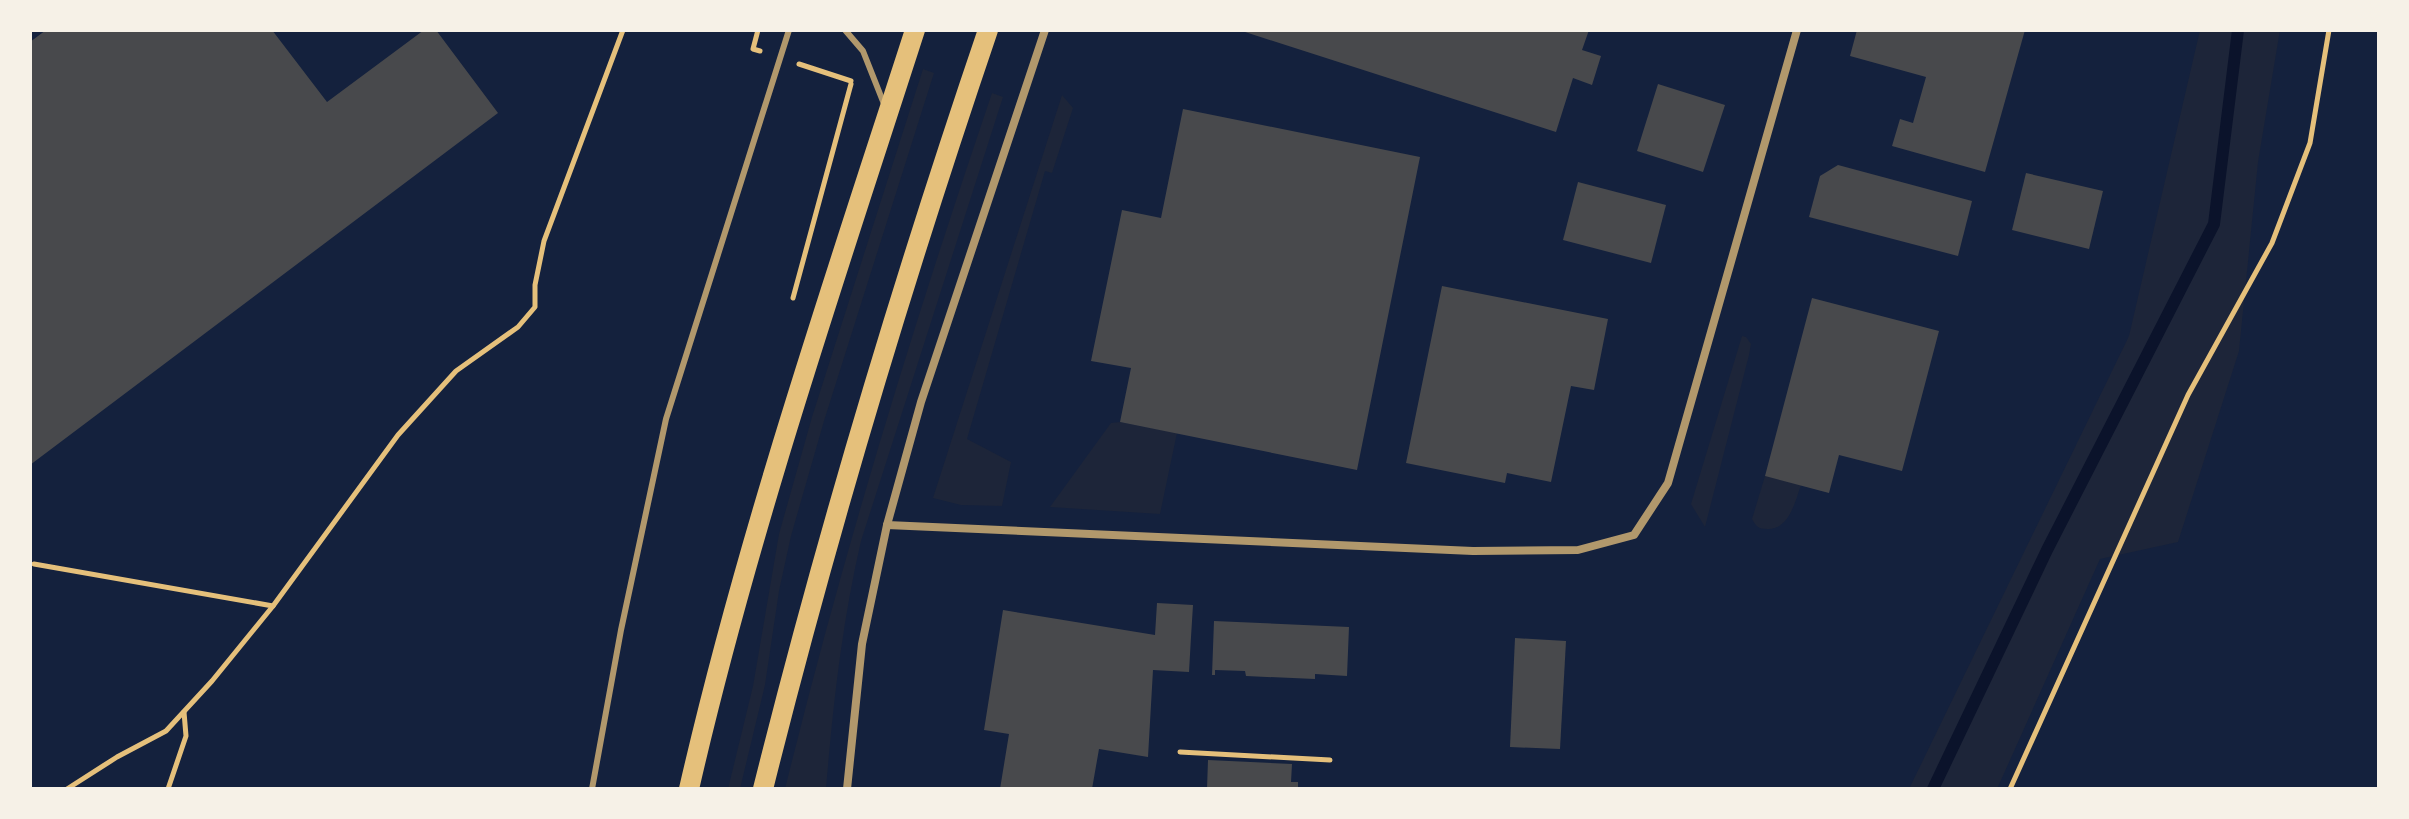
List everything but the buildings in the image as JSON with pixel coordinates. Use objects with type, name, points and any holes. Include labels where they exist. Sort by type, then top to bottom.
[{"type":"main road","points":[[689,789],[714,687],[771,487],[915,30]]},
{"type":"main road","points":[[763,789],[806,619],[866,409],[988,30]]},
{"type":"street","points":[[847,789],[862,644],[887,525],[921,402],[1045,30]]},
{"type":"street","points":[[887,525],[1473,551],[1578,550],[1634,535],[1668,483],[1797,30]]},
{"type":"lane","points":[[592,789],[621,630],[666,419],[789,30]]},
{"type":"lane","points":[[845,30],[863,51],[888,114]]},
{"type":"path","points":[[67,789],[166,731],[212,681],[273,606],[398,435],[456,371],[518,327],[535,307],[535,285],[544,241],[623,30]]},
{"type":"path","points":[[2010,789],[2188,395],[2272,243],[2310,143],[2329,30]]},
{"type":"path","points":[[34,564],[273,606]]},
{"type":"path","points":[[168,789],[186,736],[184,712]]},
{"type":"path","points":[[1180,752],[1330,760]]},
{"type":"shaded area","points":[[2200,30],[2280,30],[2258,162],[2239,351],[2178,542],[2100,559],[1997,789],[1909,789],[2129,336]]},
{"type":"shaded area","points":[[923,69],[934,73],[824,421],[791,536],[765,685],[740,789],[728,789],[753,686],[779,534],[812,417]]},
{"type":"shaded area","points":[[992,93],[1003,97],[861,541],[839,664],[826,789],[785,789],[881,438]]},
{"type":"shaded area","points":[[1062,95],[1073,108],[1052,173],[1045,171],[967,439],[1011,462],[1002,506],[961,505],[933,498]]},
{"type":"shaded area","points":[[1742,336],[1751,344],[1749,355],[1705,527],[1691,504]]},
{"type":"shaded area","points":[[1111,423],[1177,433],[1160,514],[1050,507]]},
{"type":"shaded area","points":[[1765,476],[1801,485],[1786,520],[1775,528],[1767,529],[1758,527],[1752,519]]},
{"type":"waterway","points":[[1933,789],[2047,550],[2214,224],[2238,30]]}]
